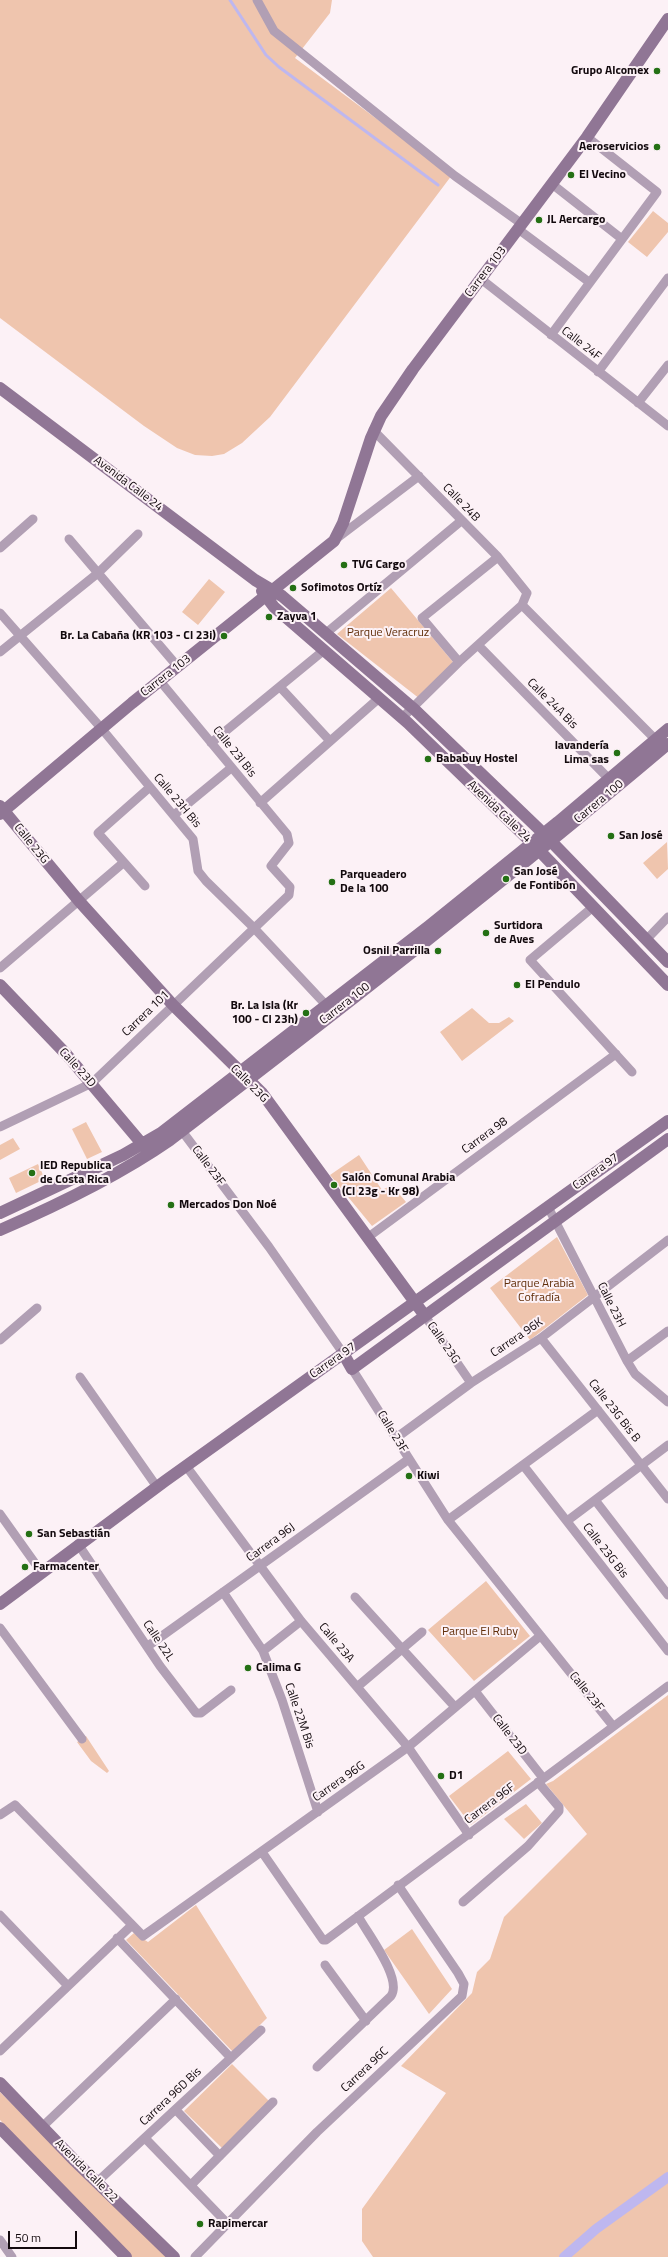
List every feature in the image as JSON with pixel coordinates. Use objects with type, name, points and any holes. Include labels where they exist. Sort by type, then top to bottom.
[{"type":"main road","name":"Carrera 103","points":[[1,810],[334,541],[343,523],[374,430],[395,395],[480,279],[587,138],[668,19]]},
{"type":"main road","name":"Avenida Calle 24","points":[[0,388],[255,580],[269,594],[274,607],[402,718],[536,847],[668,984]]},
{"type":"main road","name":"Avenida Calle 24","points":[[269,594],[282,596],[414,709],[547,838],[668,962]]},
{"type":"main road","name":"Carrera 100","points":[[547,838],[610,779],[668,729]]},
{"type":"main road","name":"Carrera 100","points":[[0,1213],[147,1149],[243,1076],[668,744]]},
{"type":"main road","name":"Calle 23G","points":[[1,810],[79,901],[173,1004],[269,1103],[425,1316]]},
{"type":"main road","name":"Carrera 100","points":[[0,1230],[182,1131],[243,1076],[326,1005],[429,926],[536,847]]},
{"type":"main road","name":"Calle 23D","points":[[0,986],[92,1083],[147,1149]]},
{"type":"main road","name":"Carrera 97","points":[[0,1604],[78,1544],[342,1353],[415,1303],[668,1121]]},
{"type":"main road","name":"Carrera 97","points":[[352,1369],[668,1139]]},
{"type":"main road","name":"Calle 23F","points":[[342,1353],[352,1369]]},
{"type":"main road","name":"Avenida Calle 22","points":[[0,2083],[42,2127],[174,2257]]},
{"type":"main road","points":[[0,2128],[126,2257]]},
{"type":"street","points":[[257,0],[274,31],[589,282]]},
{"type":"street","points":[[551,335],[657,192],[587,138]]},
{"type":"street","points":[[552,184],[622,239]]},
{"type":"street","points":[[598,372],[668,278]]},
{"type":"street","name":"Calle 24F","points":[[480,279],[668,426]]},
{"type":"street","points":[[638,403],[668,365]]},
{"type":"street","name":"Calle 24B","points":[[374,430],[498,557],[526,591],[527,595],[522,605]]},
{"type":"street","name":"Carrera 103","points":[[334,541],[419,476]]},
{"type":"street","points":[[2,544],[33,519]]},
{"type":"street","points":[[325,634],[462,521]]},
{"type":"street","points":[[0,652],[98,573],[138,534]]},
{"type":"street","points":[[69,538],[178,667]]},
{"type":"street","points":[[459,662],[422,618],[498,557]]},
{"type":"street","points":[[402,718],[414,709],[459,662],[522,605],[656,740]]},
{"type":"street","name":"Calle 23H Bis","points":[[0,613],[102,729],[194,839],[198,871],[206,882],[254,928],[326,1005]]},
{"type":"street","name":"Calle 24A Bis","points":[[478,645],[610,779]]},
{"type":"street","points":[[211,743],[323,651]]},
{"type":"street","name":"Calle 23I Bis","points":[[160,681],[289,838],[289,843],[271,866],[290,887],[290,891]]},
{"type":"street","points":[[280,687],[330,741]]},
{"type":"street","points":[[260,803],[378,698]]},
{"type":"street","points":[[174,816],[231,768]]},
{"type":"street","points":[[145,886],[98,835],[98,833],[150,787]]},
{"type":"street","points":[[0,968],[123,862]]},
{"type":"street","name":"Carrera 101","points":[[0,1127],[92,1083],[173,1004],[289,895],[290,891]]},
{"type":"street","points":[[593,907],[530,960],[632,1072]]},
{"type":"street","points":[[646,940],[668,916]]},
{"type":"street","name":"Carrera 98","points":[[367,1238],[616,1054]]},
{"type":"street","name":"Calle 23F","points":[[182,1131],[269,1247],[342,1353]]},
{"type":"street","name":"Calle 23H","points":[[548,1208],[635,1374],[668,1402]]},
{"type":"street","name":"Carrera 96K","points":[[396,1438],[471,1383],[541,1338],[593,1296],[668,1240]]},
{"type":"street","points":[[0,1340],[37,1308]]},
{"type":"street","name":"Calle 23G","points":[[425,1316],[471,1383]]},
{"type":"street","points":[[627,1361],[668,1331]]},
{"type":"street","name":"Calle 23G Bis B","points":[[541,1338],[668,1499]]},
{"type":"street","name":"Calle 23F","points":[[352,1369],[448,1520],[613,1726]]},
{"type":"street","points":[[80,1377],[157,1487]]},
{"type":"street","points":[[448,1520],[598,1410]]},
{"type":"street","points":[[567,1521],[668,1445]]},
{"type":"street","name":"Carrera 96J","points":[[148,1646],[409,1459]]},
{"type":"street","name":"Calle 23G Bis","points":[[523,1465],[668,1651]]},
{"type":"street","name":"Calle 23A","points":[[186,1466],[301,1621],[408,1747],[469,1835]]},
{"type":"street","points":[[595,1500],[668,1595]]},
{"type":"street","points":[[0,1514],[42,1573]]},
{"type":"street","name":"Calle 22L","points":[[78,1544],[182,1697],[196,1713],[201,1713],[232,1690]]},
{"type":"street","name":"Calle 22M Bis","points":[[223,1592],[263,1651],[282,1700],[318,1812]]},
{"type":"street","points":[[355,1597],[455,1707]]},
{"type":"street","points":[[263,1651],[301,1621]]},
{"type":"street","points":[[0,1628],[82,1739]]},
{"type":"street","points":[[357,1687],[422,1632]]},
{"type":"street","name":"Carrera 96G","points":[[132,1925],[143,1936],[262,1852],[408,1747],[540,1636]]},
{"type":"street","name":"Carrera 96F","points":[[262,1852],[323,1940],[326,1940],[398,1885],[469,1835],[540,1780],[668,1686]]},
{"type":"street","name":"Calle 23D","points":[[463,1902],[528,1846],[559,1811],[559,1807],[475,1691]]},
{"type":"street","points":[[0,1815],[15,1805],[132,1925],[0,2051]]},
{"type":"street","name":"Carrera 96C","points":[[195,2257],[317,2132],[462,1996],[464,1984],[458,1973],[398,1885]]},
{"type":"street","points":[[317,2068],[391,1996],[395,1989],[392,1973],[358,1916]]},
{"type":"street","points":[[2,1921],[68,1986]]},
{"type":"street","points":[[117,1938],[232,2058]]},
{"type":"street","points":[[326,1965],[366,2021]]},
{"type":"street","points":[[42,2127],[176,2000]]},
{"type":"street","name":"Carrera 96D Bis","points":[[98,2182],[261,2030]]},
{"type":"street","points":[[190,2185],[273,2102]]},
{"type":"street","points":[[176,2110],[220,2156]]},
{"type":"street","points":[[145,2138],[228,2224]]},
{"type":"street","points":[[0,2240],[12,2257]]},
{"type":"green space","points":[[0,0],[332,0],[330,13],[295,58],[452,175],[270,417],[242,443],[224,454],[212,456],[195,455],[177,448],[144,426],[0,318]]},
{"type":"green space","points":[[653,211],[668,223],[668,232],[647,257],[628,242]]},
{"type":"green space","points":[[209,579],[225,592],[198,625],[182,612]]},
{"type":"green space","name":"Parque Veracruz","points":[[391,588],[453,662],[420,699],[337,634]]},
{"type":"green space","points":[[667,842],[668,869],[657,879],[643,863]]},
{"type":"green space","points":[[472,1008],[489,1023],[499,1023],[509,1017],[514,1021],[462,1061],[440,1032]]},
{"type":"green space","points":[[86,1122],[102,1152],[87,1159],[72,1129]]},
{"type":"green space","points":[[13,1138],[20,1149],[0,1160],[0,1145]]},
{"type":"green space","points":[[359,1155],[382,1190],[392,1185],[406,1202],[372,1226],[330,1175]]},
{"type":"green space","points":[[38,1164],[45,1179],[16,1193],[9,1178]]},
{"type":"green space","name":"Parque Arabia Cofradía","points":[[557,1237],[588,1295],[530,1340],[490,1288]]},
{"type":"green space","name":"Parque El Ruby","points":[[486,1581],[530,1636],[474,1681],[428,1630]]},
{"type":"green space","points":[[668,1695],[668,2257],[373,2257],[362,2241],[362,2209],[446,2093],[401,2066],[472,1993],[477,1972],[490,1959],[504,1917],[587,1834],[546,1784],[553,1781]]},
{"type":"green space","points":[[86,1736],[109,1771],[107,1773],[91,1761],[77,1742]]},
{"type":"green space","points":[[508,1751],[531,1779],[471,1825],[449,1796]]},
{"type":"green space","points":[[526,1804],[542,1823],[524,1839],[504,1819]]},
{"type":"green space","points":[[196,1905],[267,2018],[233,2052],[126,1940],[134,1933],[148,1942]]},
{"type":"green space","points":[[412,1929],[452,1989],[429,2014],[384,1950]]},
{"type":"green space","points":[[232,2064],[269,2101],[222,2148],[184,2111]]},
{"type":"green space","points":[[0,2092],[166,2257],[131,2257],[0,2120]]},
{"type":"waterway","points":[[230,0],[266,55],[279,67],[438,185]]},
{"type":"waterway","points":[[564,2257],[596,2229],[668,2177]]},
{"type":"place","name":"Grupo Alcomex","points":[[657,71]]},
{"type":"place","name":"Aeroservicios","points":[[657,147]]},
{"type":"place","name":"El Vecino","points":[[571,175]]},
{"type":"place","name":"JL Aercargo","points":[[539,220]]},
{"type":"place","name":"TVG Cargo","points":[[344,565]]},
{"type":"place","name":"Sofimotos Ortíz","points":[[293,588]]},
{"type":"place","name":"Zayva 1","points":[[269,617]]},
{"type":"place","name":"Br. La Cabaña (KR 103 - Cl 23i)","points":[[224,636]]},
{"type":"place","name":"lavandería Lima sas","points":[[617,753]]},
{"type":"place","name":"Bababuy Hostel","points":[[428,759]]},
{"type":"place","name":"San José","points":[[611,836]]},
{"type":"place","name":"San José de Fontibón","points":[[506,879]]},
{"type":"place","name":"Parqueadero De la 100","points":[[332,882]]},
{"type":"place","name":"Surtidora de Aves","points":[[486,933]]},
{"type":"place","name":"Osnil Parrilla","points":[[438,951]]},
{"type":"place","name":"El Pendulo","points":[[517,985]]},
{"type":"place","name":"Br. La Isla (Kr 100 - Cl 23h)","points":[[306,1013]]},
{"type":"place","name":"IED Republica de Costa Rica","points":[[32,1173]]},
{"type":"place","name":"Salón Comunal Arabia (Cl 23g - Kr 98)","points":[[334,1185]]},
{"type":"place","name":"Mercados Don Noé","points":[[171,1205]]},
{"type":"place","name":"Kiwi","points":[[409,1476]]},
{"type":"place","name":"San Sebastián","points":[[29,1534]]},
{"type":"place","name":"Farmacenter","points":[[25,1567]]},
{"type":"place","name":"Calima G","points":[[248,1668]]},
{"type":"place","name":"D1","points":[[441,1776]]},
{"type":"place","name":"Rapimercar","points":[[200,2224]]}]
